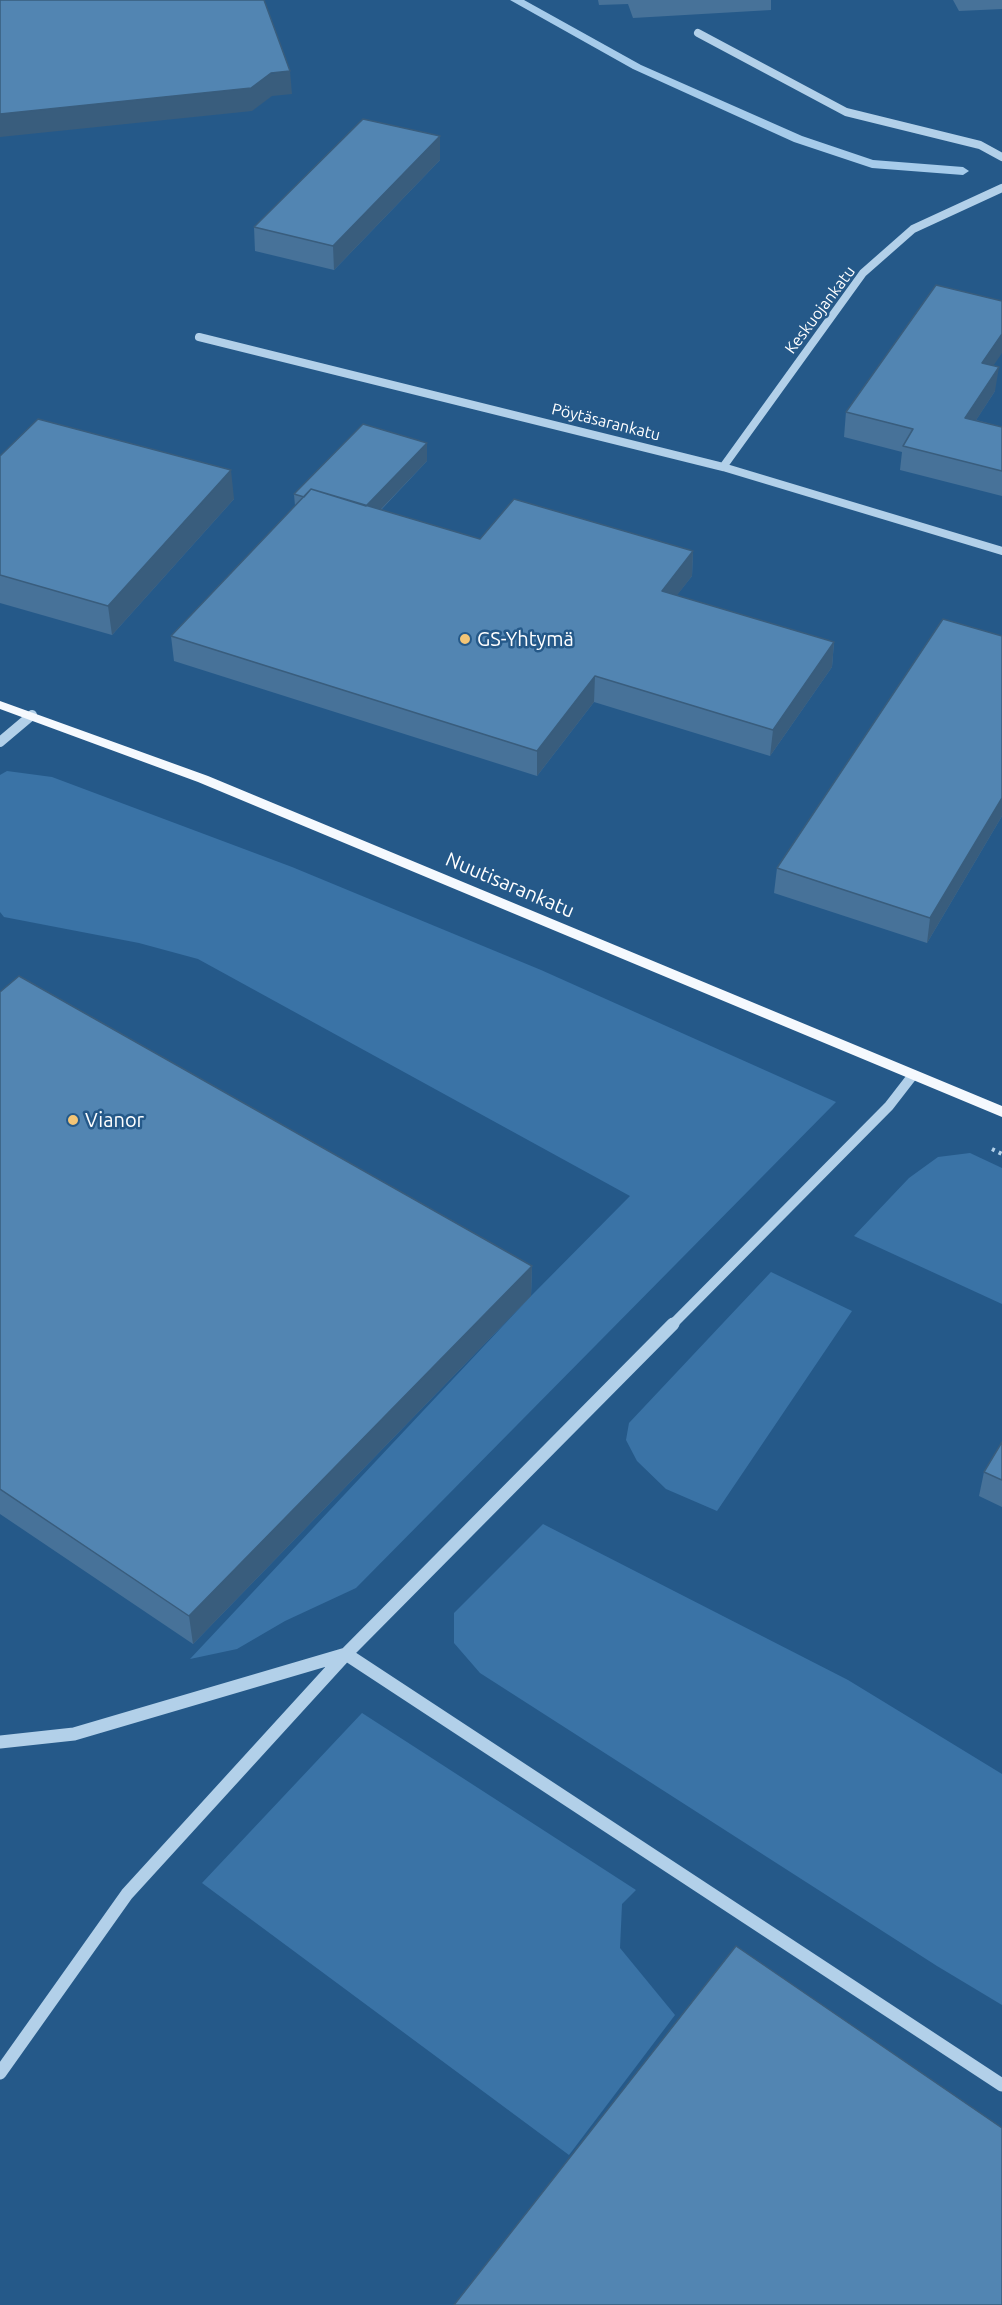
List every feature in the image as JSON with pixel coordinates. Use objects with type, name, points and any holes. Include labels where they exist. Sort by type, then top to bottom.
[{"type":"main road","name":"Nuutisarankatu","points":[[0,705],[225,788],[1002,1112]]},
{"type":"street","points":[[698,33],[846,112],[980,145],[1002,157]]},
{"type":"street","name":"Keskuojankatu","points":[[723,467],[863,273],[913,229],[1002,188]]},
{"type":"street","name":"Pöytäsarankatu","points":[[199,337],[723,467],[1002,551]]},
{"type":"street","points":[[0,742],[32,715]]},
{"type":"street","points":[[0,2073],[127,1894],[346,1654],[889,1106],[913,1075]]},
{"type":"street","points":[[0,1742],[74,1734],[346,1654],[1002,2085]]},
{"type":"shaded area","points":[[7,771],[52,777],[292,867],[541,970],[836,1102],[356,1588],[285,1621],[237,1649],[190,1659],[531,1296],[630,1196],[198,959],[139,943],[4,917],[0,912],[0,775]]},
{"type":"shaded area","points":[[970,1153],[1002,1168],[1002,1304],[854,1236],[909,1178],[938,1157]]},
{"type":"shaded area","points":[[771,1272],[852,1311],[717,1511],[666,1489],[637,1461],[626,1440],[629,1423]]},
{"type":"shaded area","points":[[543,1524],[848,1680],[1002,1774],[1002,2005],[937,1966],[480,1673],[454,1643],[454,1613]]},
{"type":"shaded area","points":[[362,1713],[636,1890],[622,1904],[620,1948],[675,2015],[569,2155],[202,1883]]},
{"type":"building","points":[[0,0],[264,0],[290,71],[271,73],[251,88],[0,114]]},
{"type":"building","points":[[363,119],[440,136],[333,246],[254,227]]},
{"type":"building","points":[[936,285],[1002,301],[1002,334],[982,363],[999,367],[965,418],[1002,427],[1002,471],[903,446],[913,429],[846,412]]},
{"type":"building","points":[[38,419],[231,470],[108,606],[0,575],[0,456]]},
{"type":"building","points":[[363,424],[427,443],[366,506],[311,489],[304,497],[294,494]]},
{"type":"building","name":"GS-Yhtymä","points":[[311,489],[480,539],[514,499],[693,551],[662,591],[834,642],[773,730],[595,676],[537,751],[171,636]]},
{"type":"building","points":[[943,619],[1002,636],[1002,798],[930,918],[777,868]]},
{"type":"building","points":[[19,976],[532,1266],[189,1616],[0,1489],[0,992]]},
{"type":"building","points":[[1002,1442],[1002,1480],[984,1472]]},
{"type":"building","points":[[736,1946],[1002,2128],[1002,2305],[454,2305]]},
{"type":"waterway","points":[[516,0],[637,67],[798,139],[872,164],[963,171]]},
{"type":"place","name":"GS-Yhtymä","points":[[465,639]]},
{"type":"place","name":"Vianor","points":[[73,1120]]}]
